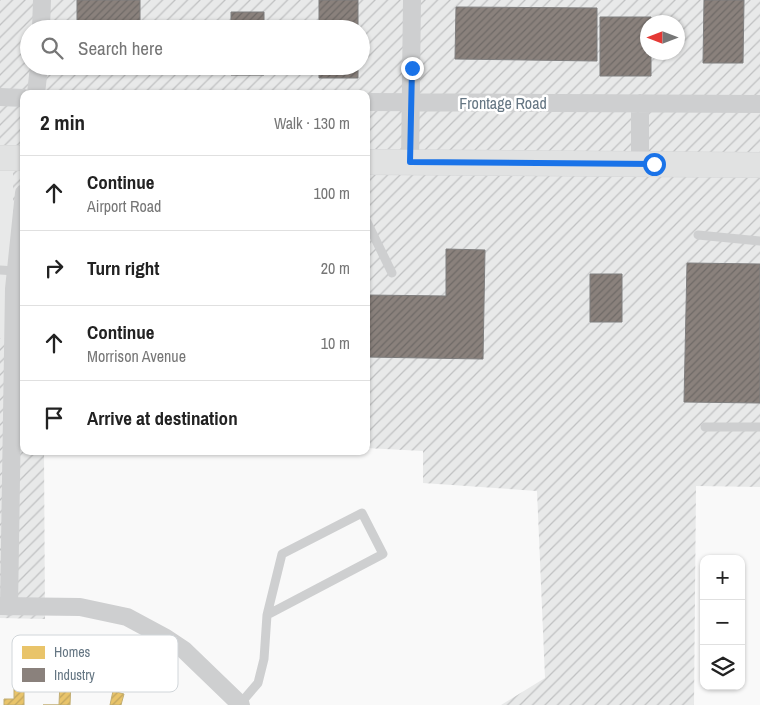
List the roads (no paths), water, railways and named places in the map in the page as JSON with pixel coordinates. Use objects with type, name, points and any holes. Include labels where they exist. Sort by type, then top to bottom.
[{"type":"main road","points":[[0,158],[20,158]]},
{"type":"main road","points":[[370,162],[760,165]]},
{"type":"street","points":[[41,20],[42,0]]},
{"type":"street","points":[[410,162],[412,0]]},
{"type":"street","points":[[36,90],[38,75]]},
{"type":"street","points":[[0,97],[20,98]]},
{"type":"street","name":"Frontage Road","points":[[370,102],[760,104]]},
{"type":"street","points":[[640,103],[640,164]]},
{"type":"street","points":[[20,212],[8,271],[13,303],[5,607],[80,607],[127,617],[160,635]]},
{"type":"street","points":[[178,646],[241,705]]},
{"type":"lane","points":[[370,228],[392,273]]},
{"type":"lane","points":[[698,235],[760,242]]},
{"type":"lane","points":[[704,427],[760,427]]},
{"type":"lane","points":[[241,705],[258,683],[264,659],[268,615],[282,554],[362,513],[383,554],[268,615]]}]
